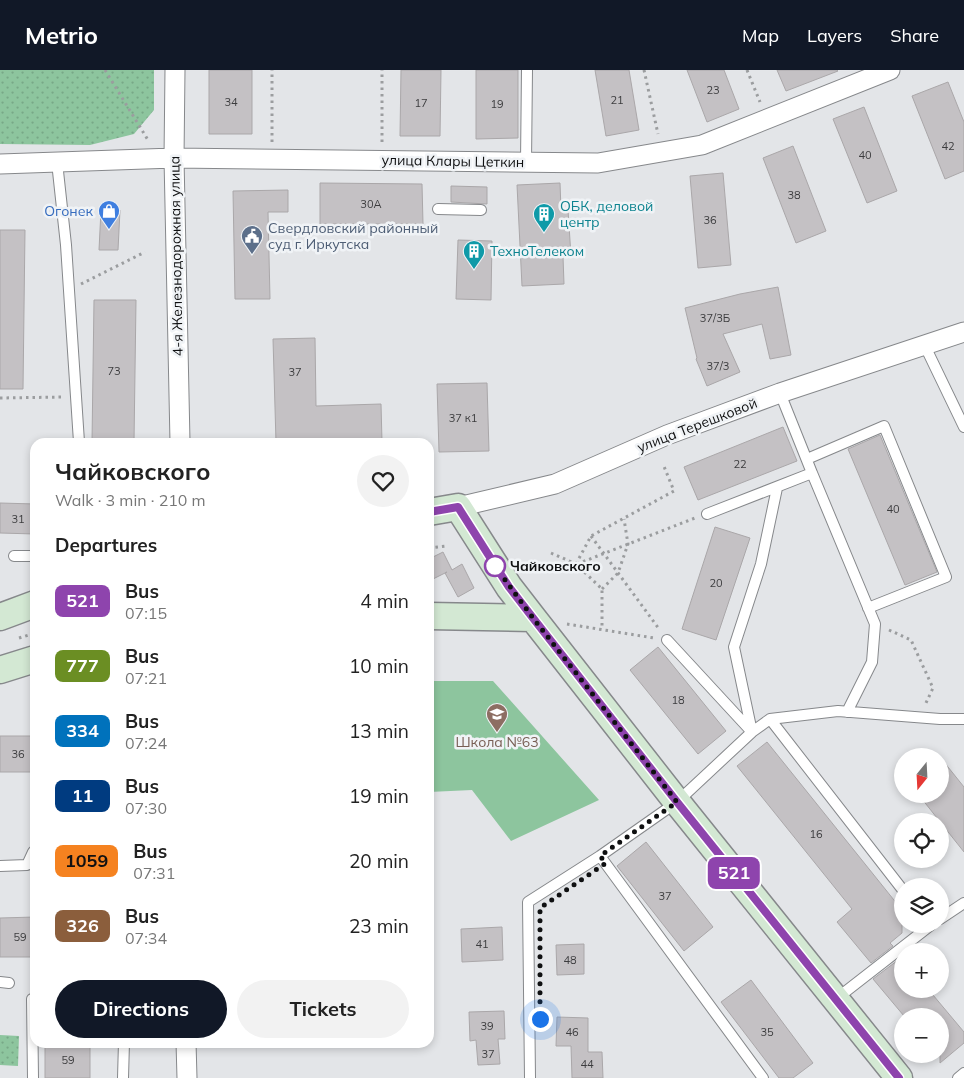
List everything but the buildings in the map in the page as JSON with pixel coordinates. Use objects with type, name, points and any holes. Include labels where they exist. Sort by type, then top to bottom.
[{"type":"street","name":"4-я Железнодорожная улица","points":[[175,70],[174,158],[180,438]]},
{"type":"street","name":"улица Клары Цеткин","points":[[0,164],[174,158],[598,163],[702,145],[885,71]]},
{"type":"street","name":"улица Терешковой","points":[[434,511],[555,484],[667,435],[780,393],[964,332]]},
{"type":"street","points":[[458,507],[509,587],[677,802],[899,1078]]},
{"type":"street","points":[[0,617],[30,606]]},
{"type":"street","points":[[434,616],[533,618]]},
{"type":"street","points":[[0,670],[30,661]]},
{"type":"street","points":[[186,1048],[187,1078]]},
{"type":"lane","points":[[526,162],[527,70]]},
{"type":"lane","points":[[57,162],[70,290],[79,438]]},
{"type":"lane","points":[[438,209],[481,210]]},
{"type":"lane","points":[[924,344],[964,427]]},
{"type":"lane","points":[[780,393],[875,624],[872,662],[847,712]]},
{"type":"lane","points":[[807,459],[884,426],[946,577],[868,608]]},
{"type":"lane","points":[[707,514],[812,473]]},
{"type":"lane","points":[[752,732],[734,647],[761,564],[777,488]]},
{"type":"lane","points":[[14,556],[30,556]]},
{"type":"lane","points":[[667,640],[752,732]]},
{"type":"lane","points":[[530,1078],[528,902],[600,856],[677,802],[752,732],[770,718],[838,711],[940,720],[964,719]]},
{"type":"lane","points":[[770,718],[894,879]]},
{"type":"lane","points":[[600,856],[763,1078]]},
{"type":"lane","points":[[0,866],[27,865],[30,858]]},
{"type":"lane","points":[[949,913],[964,903]]},
{"type":"lane","points":[[836,1000],[920,933]]},
{"type":"lane","points":[[33,1048],[33,1078]]},
{"type":"lane","points":[[123,1078],[124,1048]]},
{"type":"lane","points":[[958,1078],[964,1073]]},
{"type":"path","points":[[106,70],[149,141]]},
{"type":"path","points":[[272,70],[272,142]]},
{"type":"path","points":[[382,70],[382,143]]},
{"type":"path","points":[[644,70],[661,152]]},
{"type":"path","points":[[747,70],[760,102]]},
{"type":"path","points":[[70,290],[145,252]]},
{"type":"path","points":[[0,398],[77,397]]},
{"type":"path","points":[[576,564],[591,536],[674,491],[663,464]]},
{"type":"path","points":[[576,564],[707,514]]},
{"type":"path","points":[[602,629],[602,589],[618,573],[628,544],[624,518]]},
{"type":"path","points":[[591,536],[667,640]]},
{"type":"path","points":[[434,547],[447,546]]},
{"type":"path","points":[[551,553],[576,564],[602,589]]},
{"type":"path","points":[[533,618],[667,640]]},
{"type":"path","points":[[875,624],[911,640],[933,688],[920,718]]},
{"type":"green space","points":[[0,70],[154,70],[154,110],[134,134],[90,145],[0,144]]},
{"type":"green space","points":[[434,681],[493,681],[599,800],[511,841],[472,790],[434,792]]},
{"type":"green space","points":[[0,1035],[19,1036],[18,1066],[0,1065]]},
{"type":"bus line","name":"521","points":[[434,511],[458,507],[509,587],[677,802],[899,1078]]},
{"type":"place","name":"Огонек","points":[[109,230]]},
{"type":"place","name":"ОБК, деловой центр","points":[[544,233]]},
{"type":"place","name":"Свердловский районный суд г. Иркутска","points":[[252,255]]},
{"type":"place","name":"ТехноТелеком","points":[[474,270]]},
{"type":"place","name":"Чайковского","points":[[495,566]]},
{"type":"place","name":"Школа №63","points":[[497,733]]},
{"type":"route","points":[[495,566],[492,562],[509,587],[677,802],[600,856],[606,863],[540,908],[540,1019]]}]
